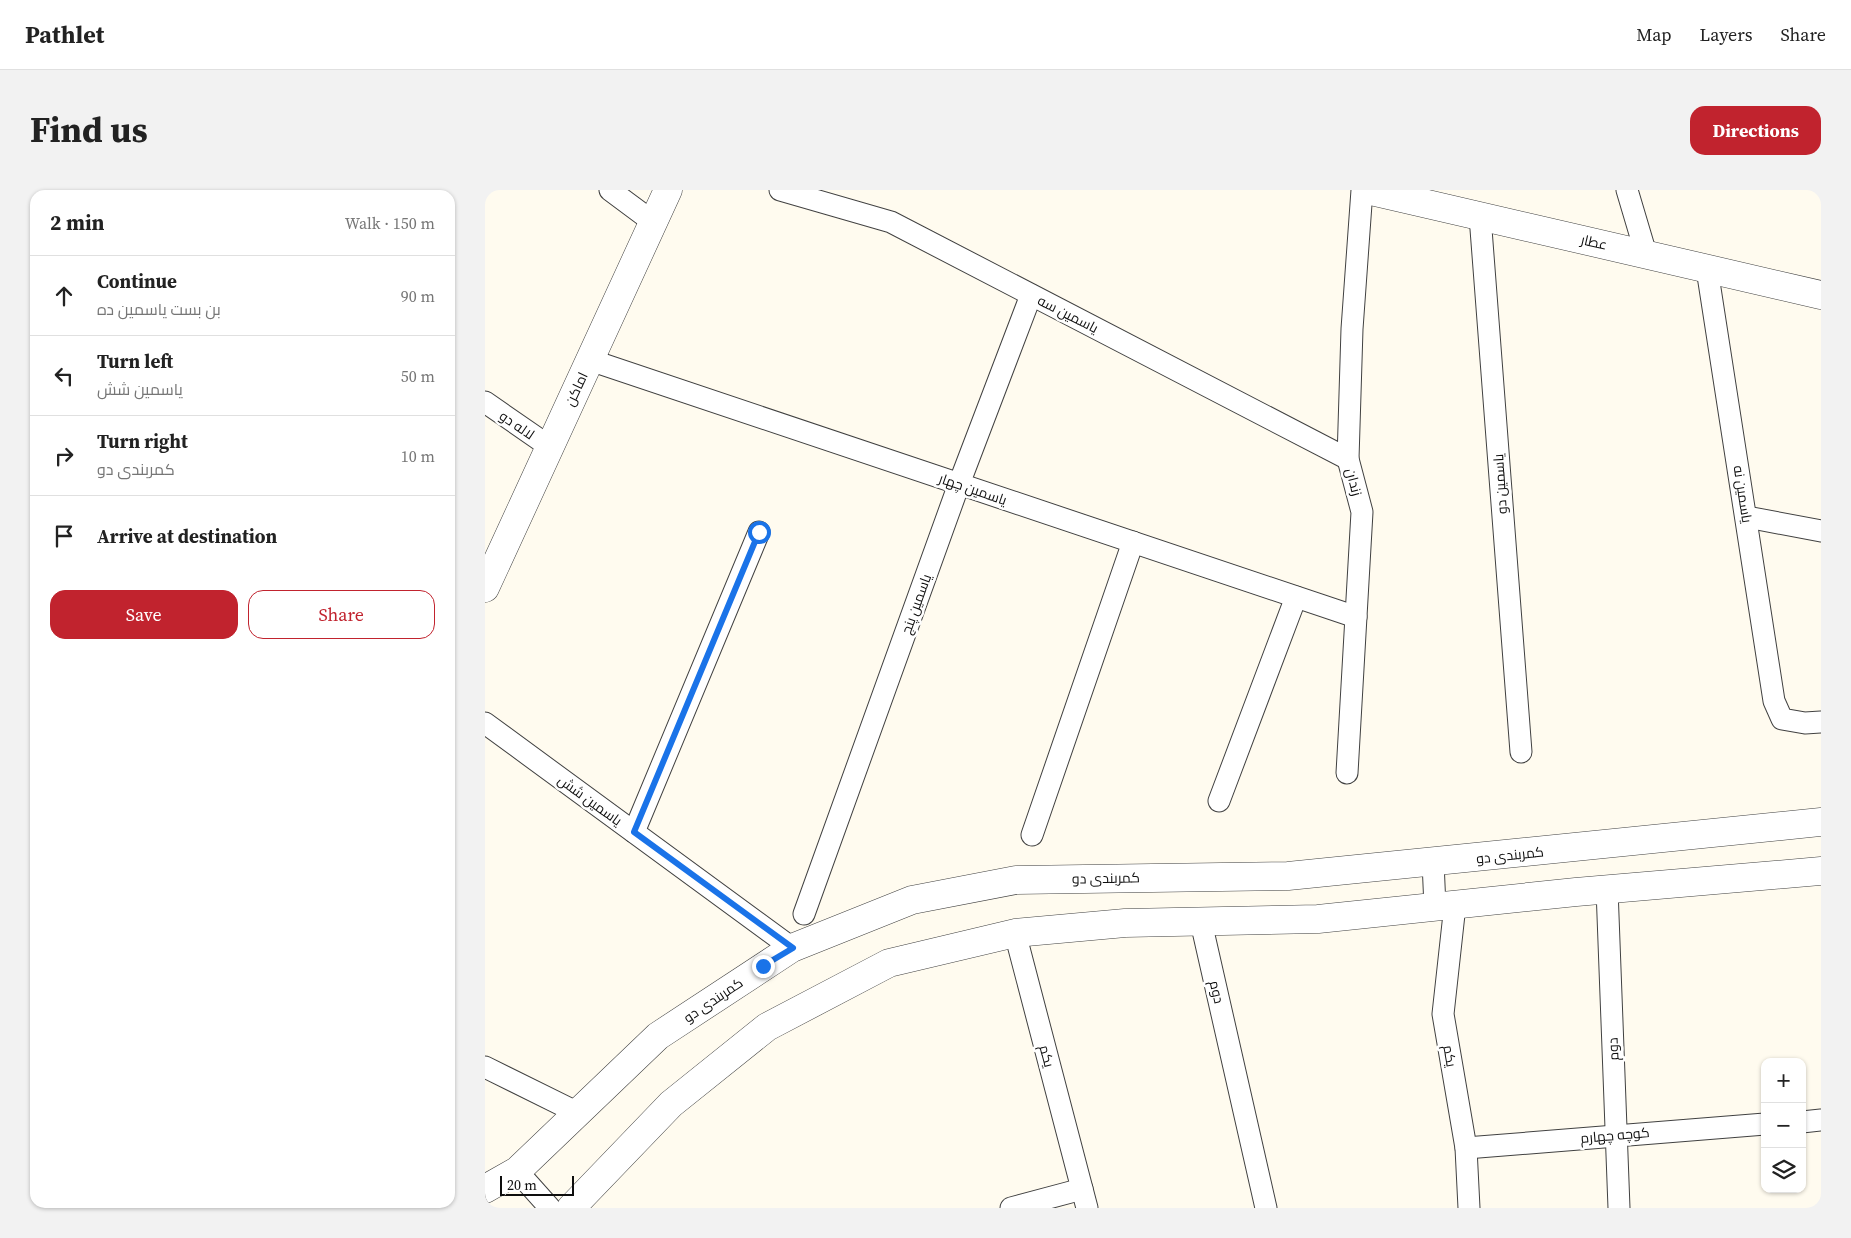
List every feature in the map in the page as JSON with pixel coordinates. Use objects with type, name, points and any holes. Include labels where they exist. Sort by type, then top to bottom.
[{"type":"street","points":[[610,190],[653,222]]},
{"type":"street","name":"اماکن","points":[[485,588],[668,190]]},
{"type":"street","name":"یاسمین سه","points":[[780,190],[891,222],[1348,459]]},
{"type":"street","name":"زندان","points":[[1347,773],[1363,512],[1348,459],[1353,330],[1362,190]]},
{"type":"street","name":"عطار","points":[[1367,190],[1821,295]]},
{"type":"street","points":[[1627,190],[1646,254]]},
{"type":"street","name":"یاسمین دو","points":[[1480,216],[1521,752]]},
{"type":"street","name":"یاسمین نه","points":[[1707,269],[1747,517],[1774,701],[1782,719],[1805,723],[1821,722]]},
{"type":"street","name":"یاسمین پنج","points":[[804,914],[959,484],[1031,295]]},
{"type":"street","name":"یاسمین چهار","points":[[590,360],[1356,617]]},
{"type":"street","name":"لاله دو","points":[[485,402],[550,447]]},
{"type":"street","points":[[1747,517],[1821,530]]},
{"type":"street","points":[[634,832],[759,532]]},
{"type":"street","points":[[1032,835],[1133,542]]},
{"type":"street","points":[[1219,801],[1297,597]]},
{"type":"street","name":"یاسمین شش","points":[[485,723],[793,948]]},
{"type":"street","name":"کمربندی دو","points":[[485,1189],[517,1172],[658,1036],[793,948],[912,900],[1016,880],[1288,876],[1821,822]]},
{"type":"street","name":"یکم","points":[[1433,862],[1445,906],[1443,1014],[1466,1148],[1469,1208]]},
{"type":"street","points":[[571,1208],[671,1104],[767,1027],[889,963],[1015,933],[1125,923],[1318,919],[1607,889],[1821,871]]},
{"type":"street","name":"دوم","points":[[1607,889],[1619,1208]]},
{"type":"street","name":"دوم","points":[[1201,922],[1266,1208]]},
{"type":"street","name":"یکم","points":[[1015,933],[1084,1198]]},
{"type":"street","points":[[485,1067],[578,1113]]},
{"type":"street","points":[[1806,1122],[1821,1120]]},
{"type":"street","name":"کوچه چهارم","points":[[1466,1148],[1616,1134],[1761,1124]]},
{"type":"street","points":[[517,1172],[550,1208]]},
{"type":"street","points":[[1011,1208],[1084,1198]]},
{"type":"route","points":[[759,532],[634,832],[793,948],[763,966]]}]
